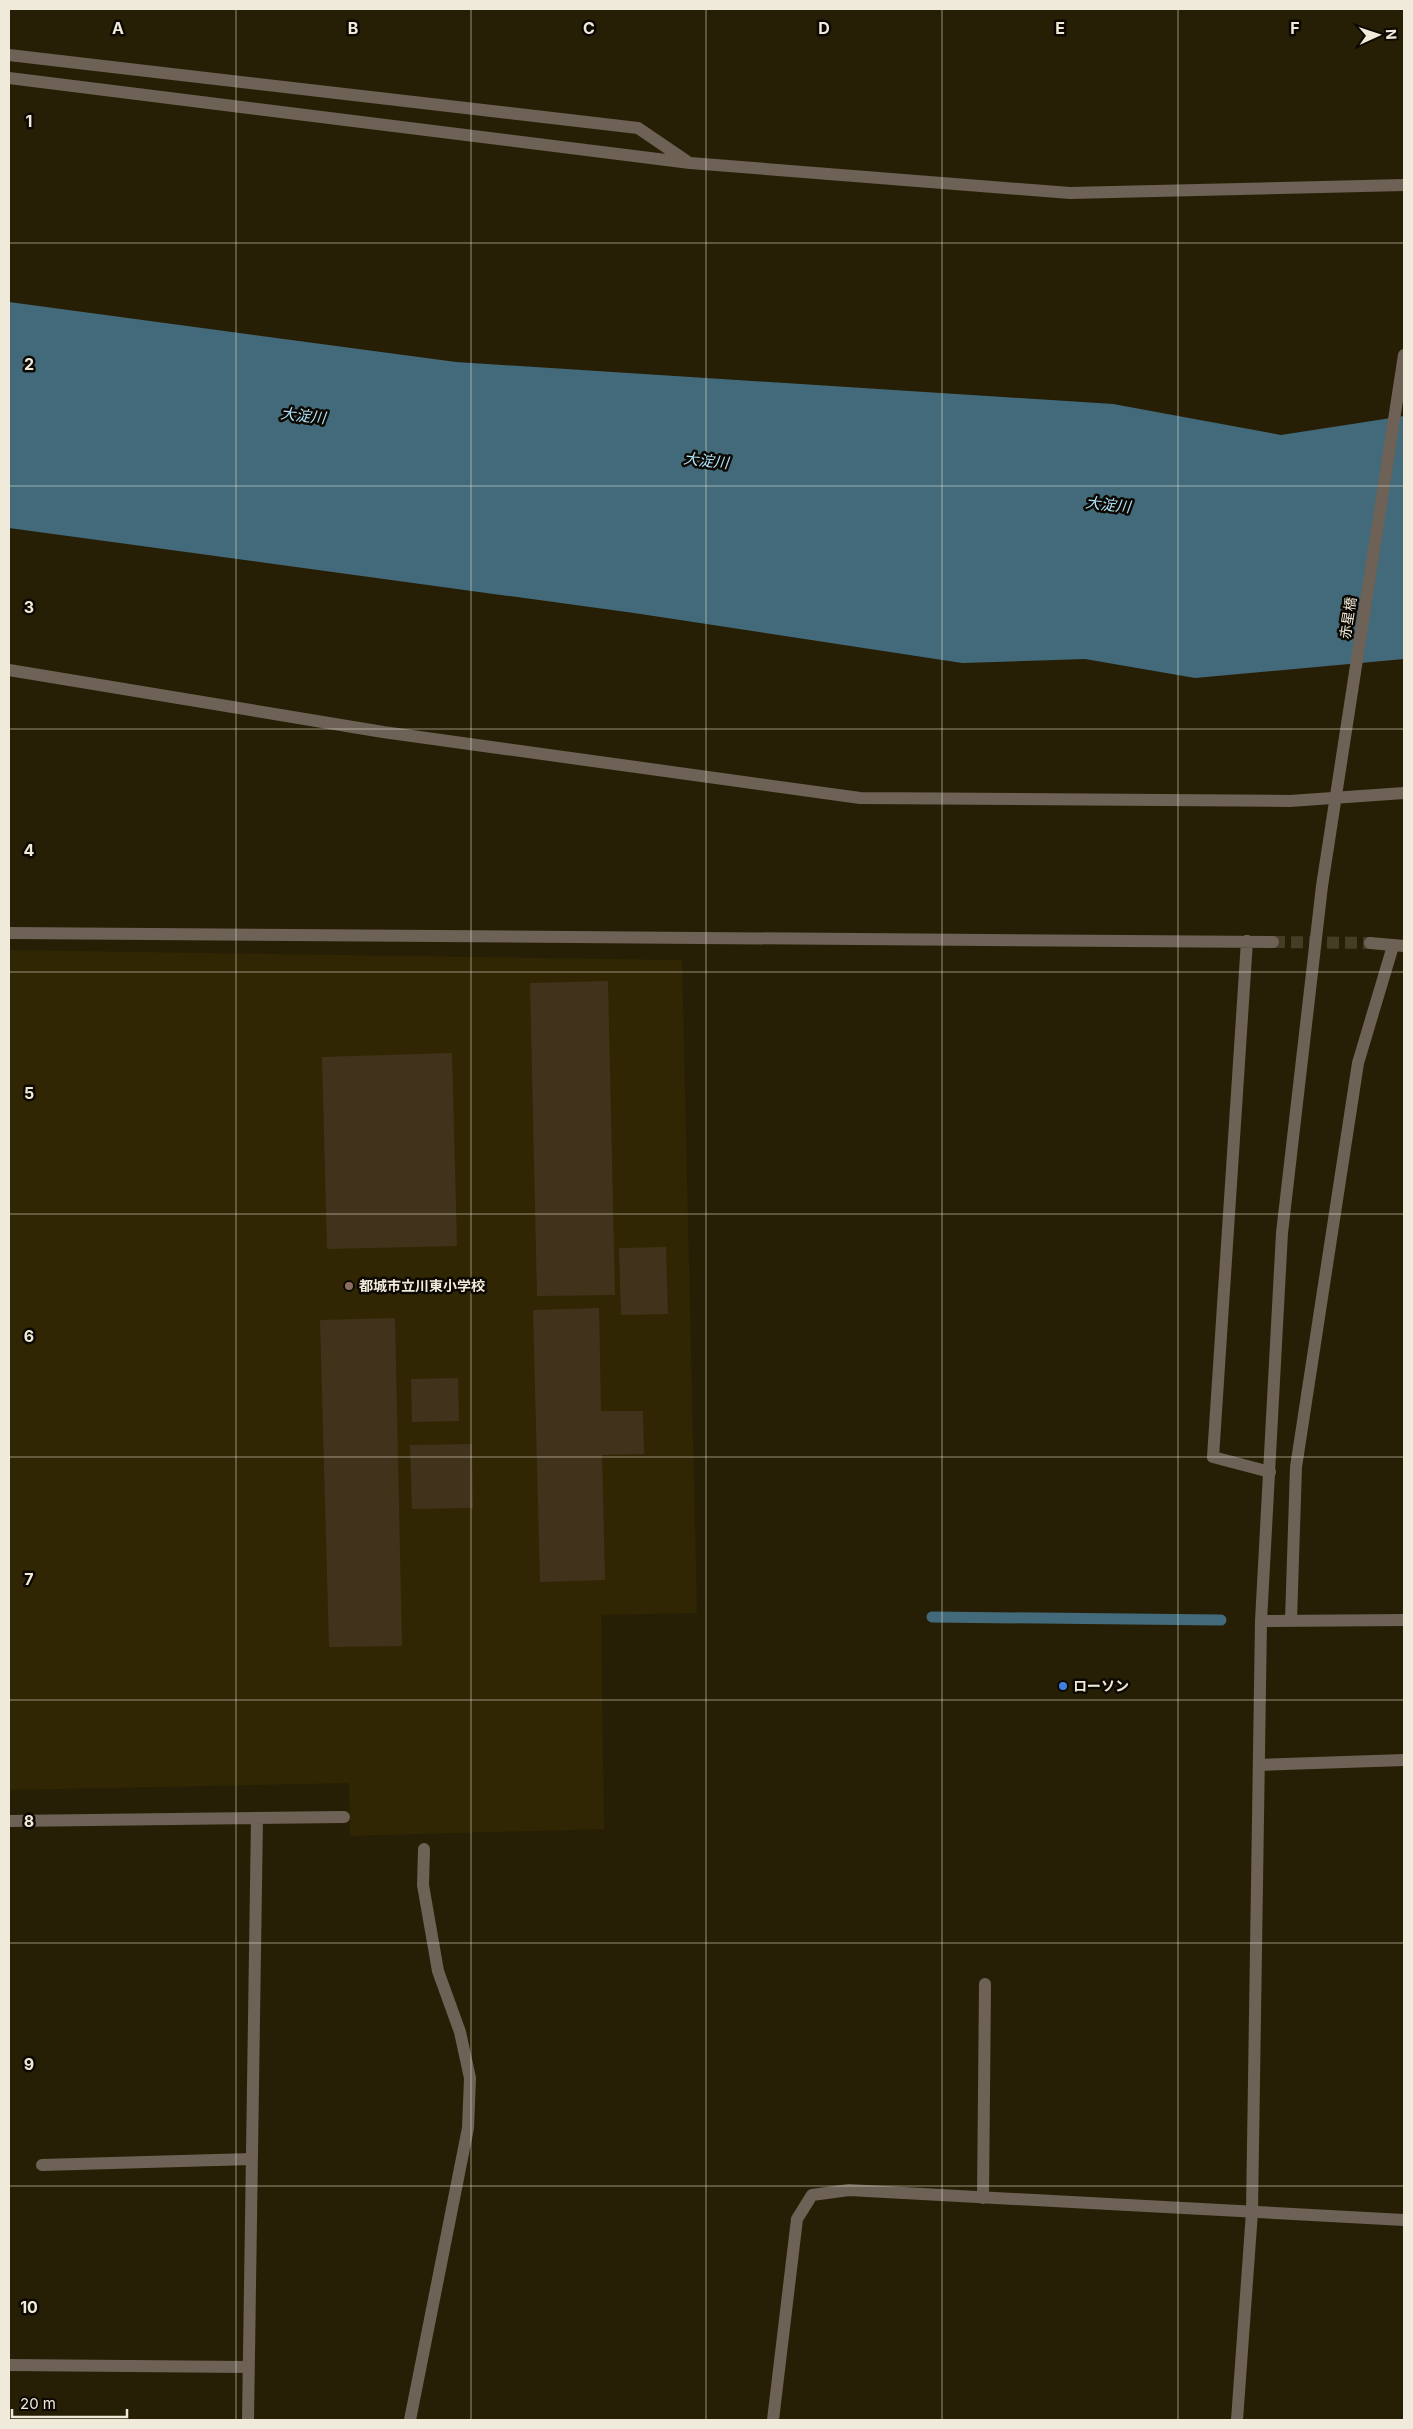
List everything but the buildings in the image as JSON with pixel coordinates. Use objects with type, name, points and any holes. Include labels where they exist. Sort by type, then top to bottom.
[{"type":"street","points":[[9,54],[638,128],[690,163]]},
{"type":"street","points":[[9,78],[690,163],[1070,193],[1404,185]]},
{"type":"street","name":"赤星橋","points":[[1237,2420],[1252,2212],[1261,1621],[1282,1234],[1322,886],[1404,355]]},
{"type":"street","points":[[9,670],[383,732],[860,798],[1290,801],[1404,793]]},
{"type":"street","points":[[9,933],[1273,942]]},
{"type":"street","points":[[1247,941],[1213,1458],[1270,1472]]},
{"type":"street","points":[[1291,1620],[1296,1467],[1358,1063],[1399,946],[1370,943]]},
{"type":"street","points":[[1261,1621],[1404,1620]]},
{"type":"street","points":[[1259,1765],[1404,1760]]},
{"type":"street","points":[[248,2420],[257,1818]]},
{"type":"street","points":[[9,1821],[344,1818]]},
{"type":"street","points":[[410,2420],[468,2128],[470,2078],[460,2032],[438,1971],[423,1885],[424,1849]]},
{"type":"street","points":[[983,2198],[985,1984]]},
{"type":"street","points":[[42,2165],[251,2159]]},
{"type":"street","points":[[773,2420],[797,2219],[812,2195],[849,2190],[1404,2220]]},
{"type":"street","points":[[9,2366],[248,2367]]},
{"type":"shaded area","name":"都城市立川東小学校","points":[[9,950],[682,960],[697,1613],[601,1615],[604,1829],[350,1836],[349,1783],[9,1790]]},
{"type":"water","name":"大淀川","points":[[9,302],[456,362],[1113,404],[1281,435],[1404,416],[1404,659],[1195,678],[1085,659],[962,663],[634,613],[9,528]]},
{"type":"waterway","points":[[932,1617],[1221,1620]]},
{"type":"tunnel","points":[[1273,942],[1370,943]]},
{"type":"place","name":"都城市立川東小学校","points":[[349,1286]]},
{"type":"place","name":"ローソン","points":[[1063,1686]]}]
